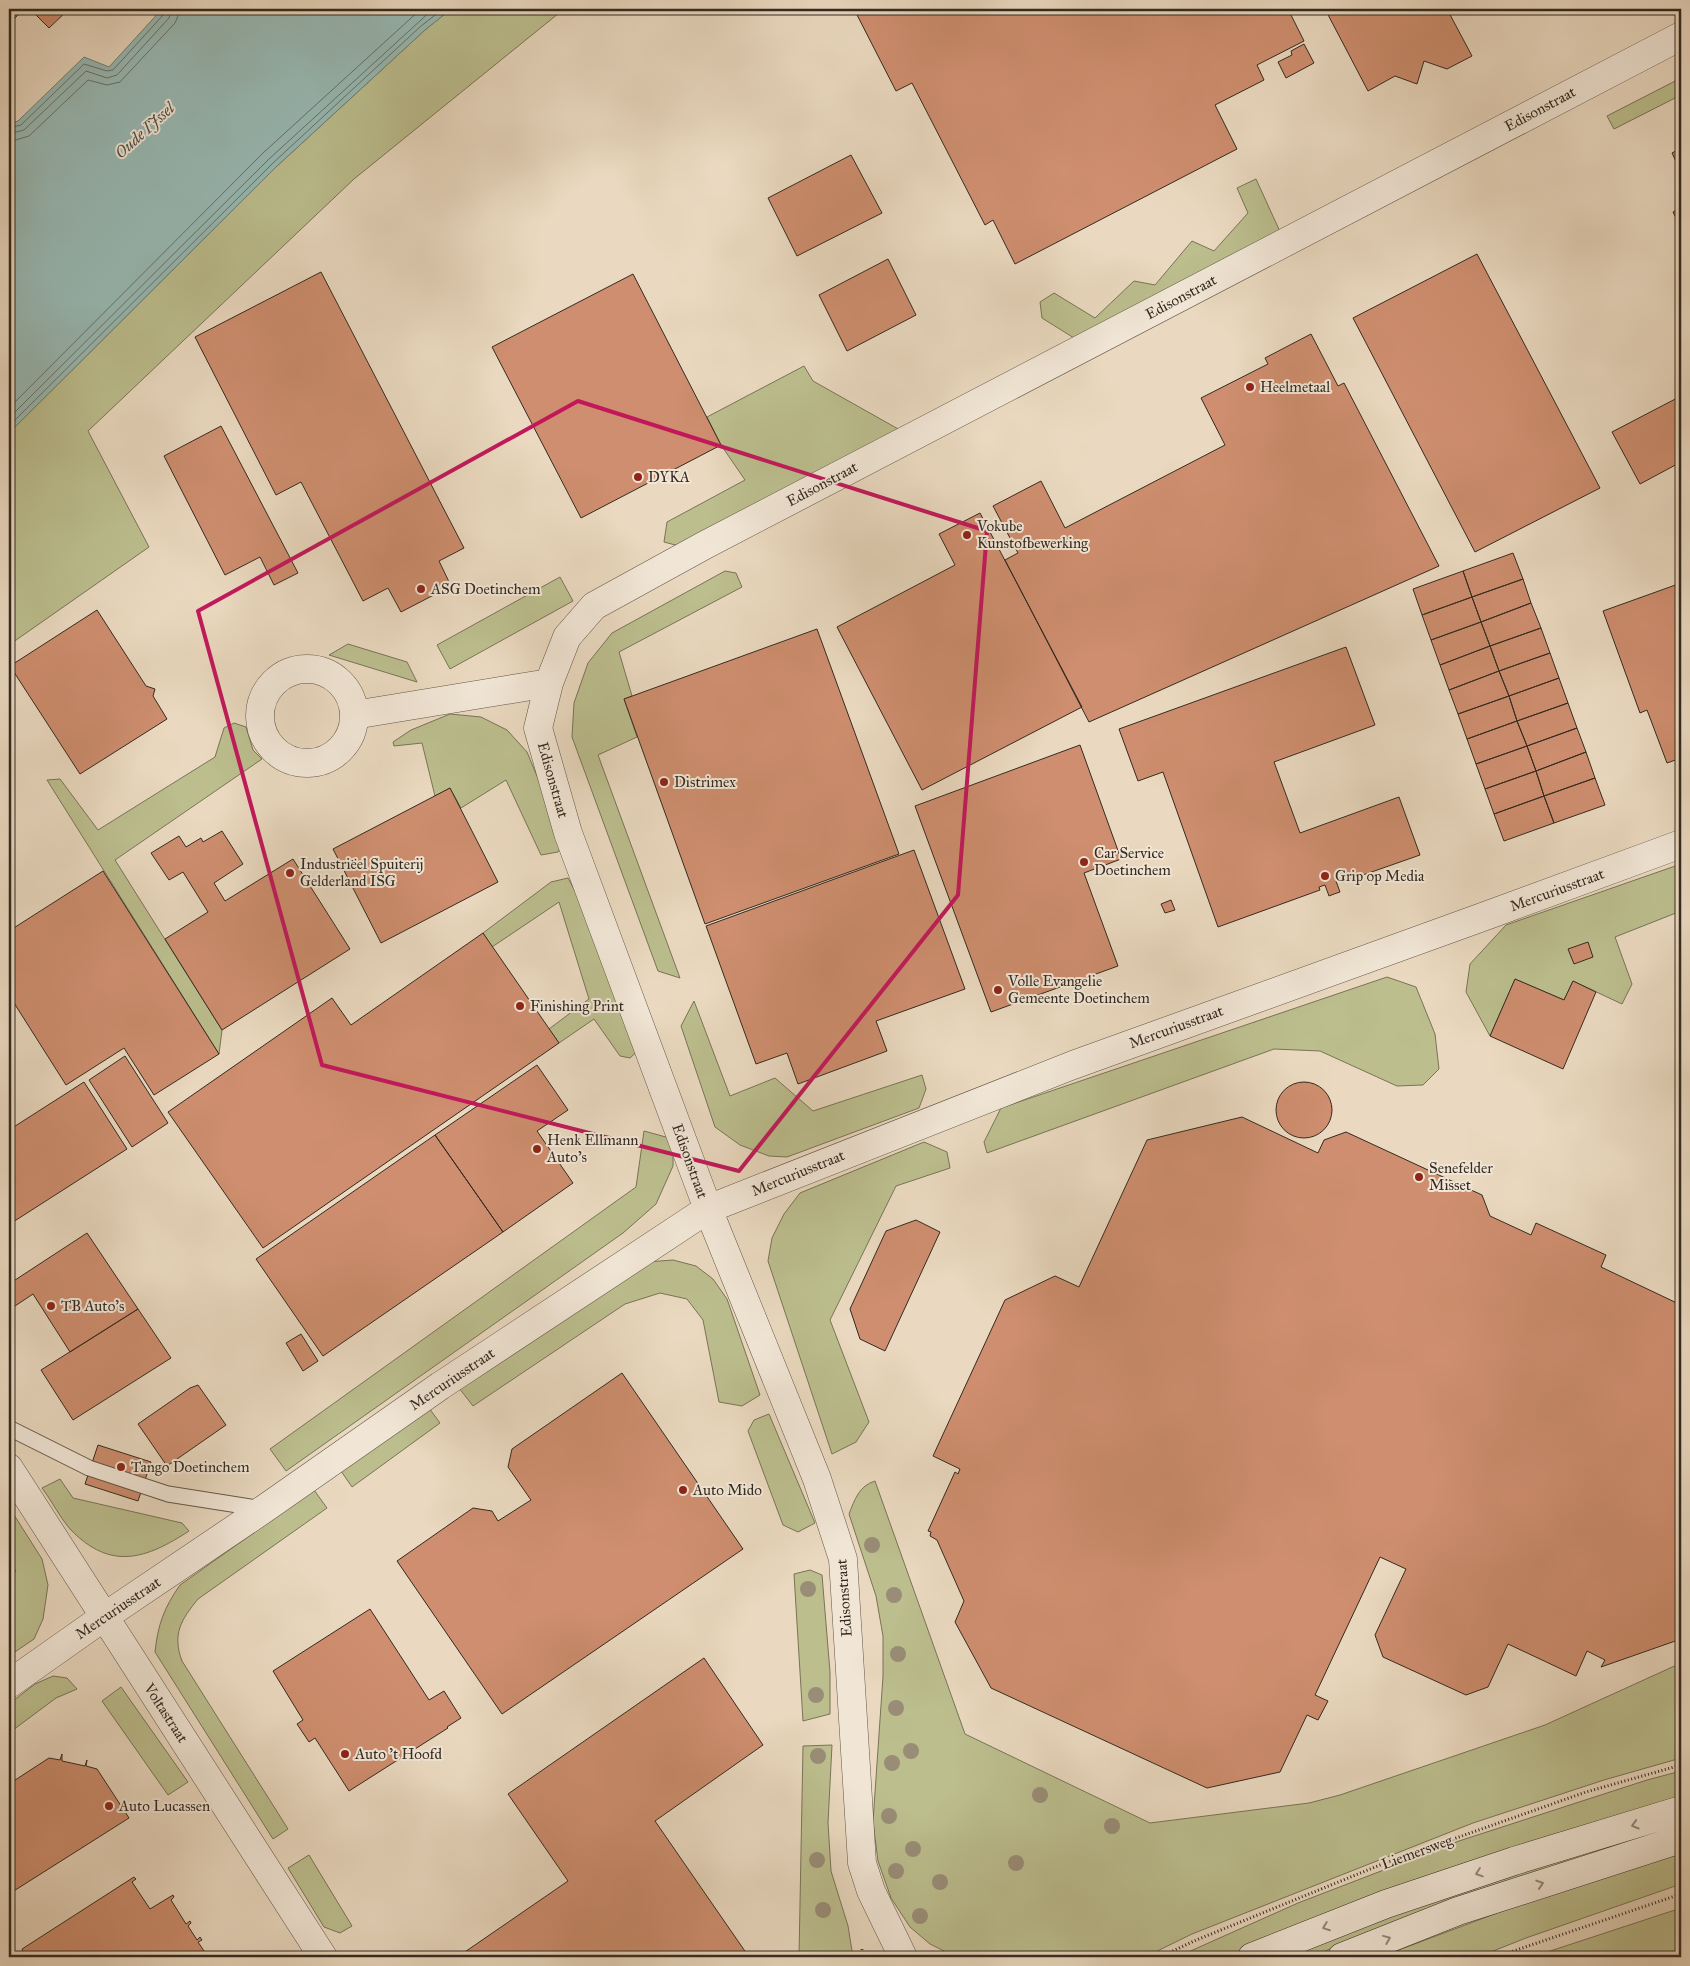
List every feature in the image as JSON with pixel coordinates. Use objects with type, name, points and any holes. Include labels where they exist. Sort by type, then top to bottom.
[{"type":"street","name":"Edisonstraat","points":[[903,1957],[872,1891],[862,1864],[843,1559],[817,1479],[708,1209],[568,833],[538,728],[549,683],[567,637],[594,606],[705,545],[1681,36]]},
{"type":"street","points":[[354,715],[549,683]]},
{"type":"street","name":"Mercuriusstraat","points":[[9,1684],[440,1386],[708,1209],[1063,1068],[1681,844]]},
{"type":"street","name":"Voltastraat","points":[[9,1468],[323,1957]]},
{"type":"street","points":[[1252,1957],[1395,1901],[1514,1861],[1681,1810]]},
{"type":"street","points":[[1342,1957],[1458,1911],[1681,1839]]},
{"type":"lane","points":[[9,1428],[89,1468],[168,1494],[264,1509]]},
{"type":"path","name":"Liemersweg","points":[[1160,1957],[1194,1941],[1380,1865],[1586,1792],[1681,1765]]},
{"type":"path","points":[[1496,1957],[1681,1894]]},
{"type":"highlighted area","points":[[578,401],[987,531],[958,895],[739,1171],[322,1065],[198,611]]},
{"type":"green space","points":[[451,9],[564,9],[354,179],[88,431],[149,547],[9,645],[9,433],[276,167],[425,30]]},
{"type":"green space","points":[[1681,78],[1681,95],[1614,129],[1607,116]]},
{"type":"green space","points":[[1256,179],[1282,236],[1074,338],[1042,318],[1040,302],[1054,293],[1095,318],[1134,281],[1155,285],[1192,241],[1214,251],[1248,213],[1237,188]]},
{"type":"green space","points":[[804,366],[813,381],[900,430],[683,547],[664,542],[667,522],[745,480],[721,445],[707,417]]},
{"type":"green space","points":[[725,571],[736,573],[742,587],[619,652],[632,696],[624,699],[637,737],[598,755],[680,978],[658,971],[572,737],[574,703],[588,663],[612,633]]},
{"type":"green space","points":[[560,577],[573,601],[450,669],[437,645]]},
{"type":"green space","points":[[348,644],[407,662],[417,682],[329,655]]},
{"type":"green space","points":[[450,714],[481,717],[507,730],[527,752],[564,841],[558,852],[541,855],[506,780],[461,808],[450,788],[435,796],[422,743],[394,746],[393,742],[411,730]]},
{"type":"green space","points":[[234,723],[246,727],[253,750],[262,759],[115,860],[222,1030],[219,1054],[47,780],[60,779],[98,830],[215,757],[224,728]]},
{"type":"green space","points":[[1681,864],[1681,911],[1615,937],[1632,984],[1622,1004],[1573,981],[1564,1000],[1515,979],[1490,1036],[1466,992],[1470,964],[1506,925]]},
{"type":"green space","points":[[568,878],[582,904],[641,1048],[630,1058],[620,1056],[594,1019],[559,1043],[549,1029],[589,999],[559,902],[492,947],[483,933],[551,882]]},
{"type":"green space","points":[[1387,977],[1416,987],[1435,1034],[1439,1069],[1423,1085],[1397,1086],[1320,1051],[1274,1049],[987,1153],[984,1142],[1001,1108]]},
{"type":"green space","points":[[694,1001],[730,1096],[775,1078],[813,1111],[922,1075],[926,1089],[919,1108],[787,1157],[769,1156],[740,1145],[715,1127],[681,1026]]},
{"type":"green space","points":[[644,1131],[673,1139],[673,1166],[656,1204],[623,1233],[286,1471],[270,1449],[636,1187]]},
{"type":"green space","points":[[924,1142],[947,1152],[950,1168],[896,1186],[830,1320],[869,1422],[856,1442],[832,1454],[768,1261],[772,1238],[784,1214],[800,1193]]},
{"type":"green space","points":[[673,1260],[696,1266],[713,1279],[727,1299],[760,1395],[742,1406],[719,1402],[703,1320],[687,1299],[660,1293],[625,1304],[473,1406],[459,1388],[647,1262]]},
{"type":"green space","points":[[429,1408],[440,1423],[352,1487],[341,1471]]},
{"type":"green space","points":[[769,1414],[815,1523],[798,1532],[783,1525],[748,1431],[754,1420]]},
{"type":"green space","points":[[60,1479],[73,1498],[182,1523],[189,1531],[173,1541],[143,1554],[115,1556],[100,1551],[86,1543],[71,1530],[42,1488]]},
{"type":"green space","points":[[875,1481],[965,1734],[1150,1823],[1309,1803],[1340,1795],[1545,1725],[1681,1663],[1681,1758],[1604,1780],[1473,1823],[1192,1934],[1145,1957],[956,1957],[930,1944],[910,1927],[891,1898],[878,1861],[873,1822],[883,1676],[883,1636],[876,1596],[849,1514],[861,1490]]},
{"type":"green space","points":[[314,1490],[327,1508],[198,1599],[183,1621],[178,1635],[182,1661],[288,1829],[273,1839],[155,1652],[163,1617],[180,1585]]},
{"type":"green space","points":[[9,1507],[42,1559],[48,1585],[43,1619],[34,1639],[9,1656],[9,1576],[16,1571],[9,1561]]},
{"type":"green space","points":[[810,1570],[822,1575],[830,1672],[830,1714],[803,1721],[794,1574]]},
{"type":"green space","points":[[53,1676],[67,1678],[77,1689],[56,1698],[9,1733],[9,1704],[35,1684]]},
{"type":"green space","points":[[121,1687],[188,1782],[168,1795],[102,1701]]},
{"type":"green space","points":[[832,1745],[828,1823],[831,1871],[848,1926],[853,1957],[799,1957],[803,1746]]},
{"type":"green space","points":[[1681,1771],[1681,1798],[1318,1918],[1227,1957],[1177,1957],[1298,1903],[1459,1841],[1647,1780]]},
{"type":"green space","points":[[1681,1822],[1681,1828],[1348,1942],[1310,1957],[1282,1957],[1467,1887]]},
{"type":"green space","points":[[1681,1850],[1681,1884],[1526,1938],[1478,1957],[1380,1957],[1545,1895]]},
{"type":"green space","points":[[309,1855],[352,1926],[340,1933],[324,1927],[288,1868]]},
{"type":"green space","points":[[1681,1908],[1681,1957],[1532,1957]]},
{"type":"water","name":"Oude IJssel","points":[[162,9],[451,9],[425,30],[276,167],[9,433],[9,124],[18,121],[84,57],[109,67]]},
{"type":"building","points":[[9,9],[24,9],[9,24]]},
{"type":"building","points":[[30,9],[69,9],[49,28]]},
{"type":"building","points":[[854,9],[1288,9],[1304,41],[1257,65],[1264,80],[1215,105],[1237,149],[1015,264],[993,220],[985,225],[912,83],[896,91]]},
{"type":"building","points":[[1325,9],[1447,9],[1472,56],[1447,69],[1424,61],[1417,84],[1395,76],[1368,91]]},
{"type":"building","points":[[1304,44],[1314,63],[1286,78],[1278,62],[1292,55],[1291,51]]},
{"type":"building","points":[[1681,148],[1681,172],[1672,153]]},
{"type":"building","points":[[851,155],[882,213],[797,256],[768,198]]},
{"type":"building","points":[[1681,208],[1681,228],[1673,212]]},
{"type":"building","points":[[1477,254],[1600,488],[1475,552],[1353,318]]},
{"type":"building","points":[[888,259],[916,315],[847,351],[819,295]]},
{"type":"building","points":[[321,272],[464,548],[439,561],[451,586],[401,612],[388,588],[363,601],[301,482],[276,495],[195,337]]},
{"type":"building","points":[[633,274],[721,445],[581,518],[492,347]]},
{"type":"building","points":[[1311,334],[1338,386],[1344,383],[1439,566],[1089,722],[1005,560],[1018,553],[993,506],[1041,481],[1065,528],[1225,445],[1201,398],[1268,364],[1265,358]]},
{"type":"building","points":[[1681,396],[1681,462],[1640,484],[1612,432]]},
{"type":"building","points":[[221,426],[298,573],[274,585],[260,557],[225,575],[164,456]]},
{"type":"building","points":[[980,513],[1082,707],[922,790],[837,627],[955,565],[939,534]]},
{"type":"building","points":[[1513,553],[1523,579],[1472,597],[1463,571]]},
{"type":"building","points":[[1463,571],[1472,597],[1422,615],[1413,589]]},
{"type":"building","points":[[1523,579],[1531,603],[1481,622],[1472,597]]},
{"type":"building","points":[[1681,583],[1681,758],[1667,763],[1647,710],[1640,713],[1603,611]]},
{"type":"building","points":[[1472,597],[1481,622],[1431,640],[1422,615]]},
{"type":"building","points":[[1531,603],[1541,628],[1490,646],[1481,622]]},
{"type":"building","points":[[97,610],[146,686],[155,689],[153,696],[167,719],[80,774],[10,666]]},
{"type":"building","points":[[1481,622],[1490,646],[1440,665],[1431,640]]},
{"type":"building","points":[[1541,628],[1550,653],[1499,671],[1490,646]]},
{"type":"building","points":[[817,629],[899,854],[705,924],[624,699]]},
{"type":"building","points":[[1490,646],[1499,671],[1449,690],[1440,665]]},
{"type":"building","points":[[1346,647],[1375,725],[1274,762],[1300,833],[1399,797],[1420,855],[1343,882],[1342,880],[1336,881],[1340,892],[1329,896],[1325,885],[1319,887],[1320,890],[1218,927],[1163,772],[1138,781],[1119,729]]},
{"type":"building","points":[[1550,653],[1559,678],[1509,696],[1499,671]]},
{"type":"building","points":[[1499,671],[1509,696],[1458,714],[1449,690]]},
{"type":"building","points":[[1559,678],[1568,703],[1517,721],[1509,696]]},
{"type":"building","points":[[1509,696],[1517,721],[1467,739],[1458,714]]},
{"type":"building","points":[[1568,703],[1577,728],[1527,746],[1517,721]]},
{"type":"building","points":[[1517,721],[1527,746],[1476,764],[1467,739]]},
{"type":"building","points":[[1577,728],[1586,752],[1536,771],[1527,746]]},
{"type":"building","points":[[1080,745],[1121,859],[1084,873],[1118,966],[991,1012],[915,806]]},
{"type":"building","points":[[1527,746],[1536,771],[1485,789],[1476,764]]},
{"type":"building","points":[[1586,752],[1595,778],[1544,796],[1536,771]]},
{"type":"building","points":[[1536,771],[1544,796],[1494,814],[1485,789]]},
{"type":"building","points":[[1595,778],[1605,805],[1554,823],[1544,796]]},
{"type":"building","points":[[450,788],[498,882],[381,943],[333,849]]},
{"type":"building","points":[[1544,796],[1554,823],[1504,841],[1494,814]]},
{"type":"building","points":[[222,831],[243,864],[214,883],[225,901],[293,859],[350,949],[222,1030],[165,939],[208,912],[183,872],[169,880],[151,853],[179,836],[186,847],[201,838],[203,842]]},
{"type":"building","points":[[914,850],[965,989],[876,1021],[887,1051],[798,1084],[787,1053],[756,1064],[706,926]]},
{"type":"building","points":[[103,871],[219,1054],[154,1095],[124,1048],[66,1085],[9,995],[9,931]]},
{"type":"building","points":[[1171,900],[1175,910],[1165,913],[1161,904]]},
{"type":"building","points":[[483,933],[559,1043],[263,1248],[168,1112],[332,998],[351,1025]]},
{"type":"building","points":[[1588,942],[1593,957],[1574,964],[1568,949]]},
{"type":"building","points":[[1515,979],[1564,1000],[1573,981],[1596,992],[1563,1069],[1490,1036]]},
{"type":"building","points":[[125,1056],[168,1123],[132,1147],[89,1080]]},
{"type":"building","points":[[537,1065],[568,1110],[537,1131],[573,1183],[503,1232],[435,1135]]},
{"type":"building","points":[[84,1082],[127,1149],[13,1222],[9,1216],[9,1130]]},
{"type":"building","points":[[1299,1082],[1309,1082],[1324,1090],[1330,1099],[1332,1110],[1330,1121],[1324,1130],[1309,1138],[1299,1138],[1288,1133],[1281,1126],[1276,1115],[1276,1105],[1281,1094],[1288,1087]]},
{"type":"building","points":[[1242,1117],[1318,1153],[1324,1140],[1346,1132],[1482,1195],[1490,1216],[1531,1235],[1536,1223],[1606,1255],[1601,1267],[1681,1305],[1681,1639],[1601,1667],[1605,1660],[1587,1651],[1576,1676],[1508,1644],[1488,1687],[1466,1695],[1383,1657],[1375,1635],[1406,1569],[1380,1557],[1315,1695],[1328,1701],[1318,1720],[1307,1715],[1280,1772],[1207,1788],[991,1688],[955,1622],[964,1601],[937,1540],[930,1536],[931,1532],[928,1531],[955,1472],[958,1474],[960,1469],[933,1456],[1005,1300],[1055,1276],[1079,1287],[1147,1140]]},
{"type":"building","points":[[435,1135],[503,1232],[323,1356],[256,1259]]},
{"type":"building","points":[[916,1220],[940,1232],[885,1351],[860,1339],[850,1309],[886,1231]]},
{"type":"building","points":[[87,1233],[138,1309],[70,1352],[33,1294],[9,1310],[9,1284]]},
{"type":"building","points":[[138,1309],[171,1358],[73,1420],[41,1370]]},
{"type":"building","points":[[301,1334],[318,1361],[303,1371],[286,1343]]},
{"type":"building","points":[[622,1373],[743,1549],[502,1714],[397,1561],[473,1508],[492,1511],[498,1521],[531,1500],[508,1467],[512,1449]]},
{"type":"building","points":[[198,1385],[226,1425],[167,1466],[138,1424],[190,1388]]},
{"type":"building","points":[[98,1445],[151,1462],[138,1501],[85,1484]]},
{"type":"building","points":[[370,1609],[429,1700],[444,1691],[461,1718],[349,1791],[315,1738],[309,1742],[297,1724],[303,1720],[273,1671]]},
{"type":"building","points":[[704,1658],[763,1745],[655,1821],[749,1957],[460,1957],[568,1881],[508,1794]]},
{"type":"building","points":[[62,1754],[62,1761],[85,1766],[87,1760],[86,1766],[97,1769],[129,1818],[9,1894],[9,1784],[49,1758],[60,1760]]},
{"type":"building","points":[[134,1877],[136,1879],[132,1882],[150,1909],[173,1895],[174,1897],[171,1900],[186,1924],[190,1921],[191,1923],[188,1926],[197,1940],[200,1937],[202,1940],[198,1942],[208,1957],[24,1957],[22,1949]]},
{"type":"place","name":"Heelmetaal","points":[[1250,387]]},
{"type":"place","name":"DYKA","points":[[638,477]]},
{"type":"place","name":"Vokube Kunstofbewerking","points":[[967,535]]},
{"type":"place","name":"ASG Doetinchem","points":[[421,589]]},
{"type":"place","name":"Distrimex","points":[[664,782]]},
{"type":"place","name":"Car Service Doetinchem","points":[[1084,862]]},
{"type":"place","name":"Industriëel Spuiterij Gelderland ISG","points":[[290,873]]},
{"type":"place","name":"Grip op Media","points":[[1325,876]]},
{"type":"place","name":"Volle Evangelie Gemeente Doetinchem","points":[[998,990]]},
{"type":"place","name":"Finishing Print","points":[[520,1006]]},
{"type":"place","name":"Henk Ellmann Auto's","points":[[537,1149]]},
{"type":"place","name":"Senefelder Misset","points":[[1419,1177]]},
{"type":"place","name":"TB Auto's","points":[[51,1306]]},
{"type":"place","name":"Tango Doetinchem","points":[[121,1467]]},
{"type":"place","name":"Auto Mido","points":[[683,1490]]},
{"type":"place","name":"Auto 't Hoofd","points":[[345,1754]]},
{"type":"place","name":"Auto Lucassen","points":[[109,1806]]}]
